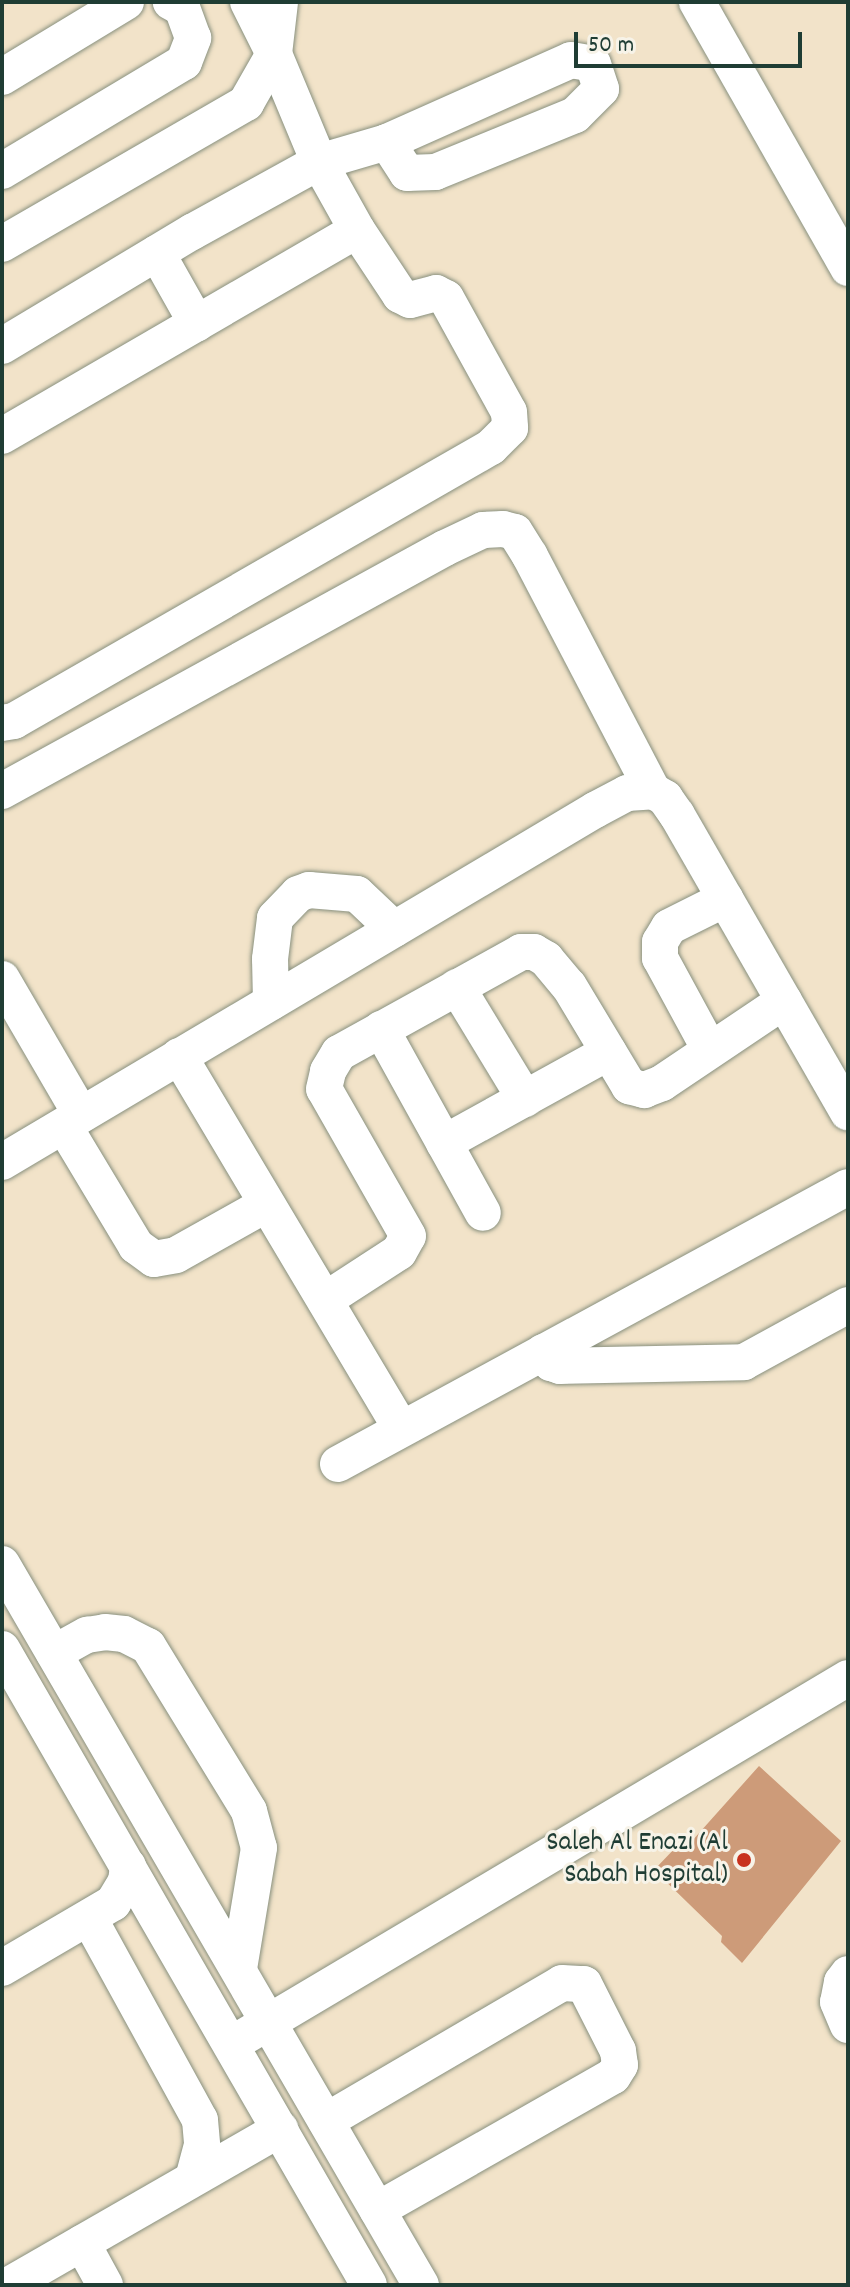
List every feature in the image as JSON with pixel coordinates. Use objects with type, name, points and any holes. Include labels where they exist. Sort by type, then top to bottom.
[{"type":"street","points":[[2,77],[126,2]]},
{"type":"street","points":[[2,171],[184,62],[193,38],[182,8],[171,2]]},
{"type":"street","points":[[2,723],[14,721],[491,447],[510,428],[509,412],[446,298],[436,293],[410,300],[400,295],[357,230],[319,162],[274,54],[248,2]]},
{"type":"street","points":[[2,244],[246,103],[274,54],[280,2]]},
{"type":"street","points":[[697,2],[848,268]]},
{"type":"street","points":[[2,346],[157,253],[319,162],[387,142],[571,60],[593,64],[601,89],[575,115],[435,172],[407,173],[387,142]]},
{"type":"street","points":[[2,436],[357,230]]},
{"type":"street","points":[[157,253],[197,324]]},
{"type":"street","points":[[2,791],[445,548],[483,530],[515,532],[653,791],[665,798],[677,815],[848,1112]]},
{"type":"street","points":[[2,1162],[627,793],[653,791]]},
{"type":"street","points":[[271,1002],[270,959],[275,918],[298,894],[309,890],[357,894],[394,929]]},
{"type":"street","points":[[710,1050],[660,958],[660,942],[669,927],[725,899]]},
{"type":"street","points":[[325,1300],[399,1252],[408,1236],[324,1089],[328,1071],[339,1053],[521,952],[534,952],[546,959],[569,986],[629,1086],[644,1090],[662,1083],[784,1001]]},
{"type":"street","points":[[2,979],[136,1246],[154,1259],[176,1255],[267,1204]]},
{"type":"street","points":[[457,987],[525,1099]]},
{"type":"street","points":[[381,1029],[483,1213]]},
{"type":"street","points":[[444,1143],[609,1052]]},
{"type":"street","points":[[179,1056],[401,1428]]},
{"type":"street","points":[[338,1464],[848,1187]]},
{"type":"street","points":[[543,1352],[551,1363],[560,1366],[744,1362],[848,1305]]},
{"type":"street","points":[[2,1564],[421,2285]]},
{"type":"street","points":[[16,1703],[55,1655],[87,1635],[105,1632],[124,1634],[148,1646],[249,1811],[259,1848],[239,1969]]},
{"type":"street","points":[[55,1655],[4,1657],[16,1703],[128,1866],[369,2285]]},
{"type":"street","points":[[231,2044],[848,1678]]},
{"type":"street","points":[[2,1968],[89,1918],[120,1894],[128,1866]]},
{"type":"street","points":[[89,1918],[200,2120],[202,2145],[193,2178]]},
{"type":"street","points":[[185,1964],[220,1939]]},
{"type":"street","points":[[848,1974],[842,1982],[838,2002],[848,2025]]},
{"type":"street","points":[[326,2121],[562,1983],[584,1984],[618,2051],[620,2065],[613,2076],[377,2210]]},
{"type":"street","points":[[9,2285],[280,2129]]},
{"type":"street","points":[[82,2243],[105,2285]]},
{"type":"building","name":"Saleh Al Enazi (Al Sabah Hospital)","points":[[759,1766],[841,1841],[742,1963],[721,1942],[722,1936],[654,1870],[677,1846],[683,1851]]},
{"type":"place","name":"Saleh Al Enazi (Al Sabah Hospital)","points":[[744,1860]]}]
